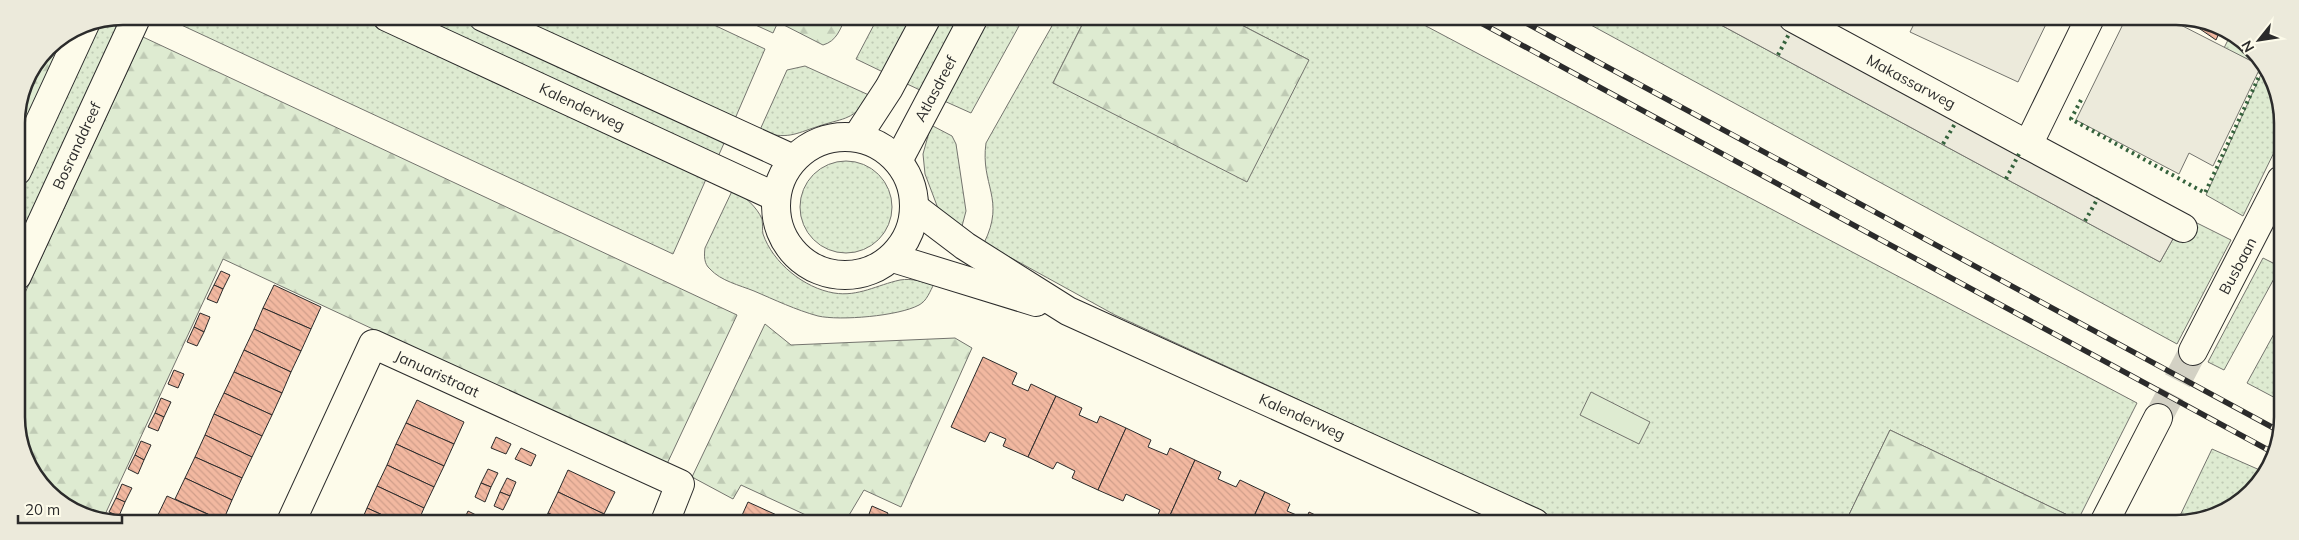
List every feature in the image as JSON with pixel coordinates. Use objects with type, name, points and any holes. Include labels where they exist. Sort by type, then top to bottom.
[{"type":"street","name":"Bosranddreef","points":[[25,259],[133,25]]},
{"type":"street","name":"Kalenderweg","points":[[406,25],[776,197]]},
{"type":"street","points":[[500,25],[793,159]]},
{"type":"street","points":[[857,137],[889,88],[923,25]]},
{"type":"street","name":"Atlasdreef","points":[[898,161],[970,25]]},
{"type":"street","name":"Makassarweg","points":[[1806,25],[2183,228]]},
{"type":"street","points":[[2028,145],[2087,25]]},
{"type":"street","points":[[25,154],[80,35]]},
{"type":"street","points":[[835,137],[857,137],[880,146],[898,161],[911,183],[915,208],[909,235],[893,258],[868,272],[842,276],[824,272],[806,263],[792,250],[781,234],[776,214],[776,197],[782,178],[793,159],[811,145],[835,137]]},
{"type":"street","name":"Busbaan","points":[[2193,351],[2274,194]]},
{"type":"street","name":"Kalenderweg","points":[[915,208],[965,246],[1068,311]]},
{"type":"street","name":"Kalenderweg","points":[[893,258],[1068,311],[1517,515]]},
{"type":"street","name":"Januaristraat","points":[[294,515],[373,344],[680,484],[668,515]]},
{"type":"street","points":[[2109,515],[2158,418]]},
{"type":"green space","points":[[181,25],[374,25],[707,177],[673,254]]},
{"type":"green space","points":[[424,25],[472,25],[725,141],[717,159]]},
{"type":"green space","points":[[523,25],[714,25],[765,49],[734,121]]},
{"type":"green space","points":[[756,25],[777,25],[773,33]]},
{"type":"green space","points":[[784,25],[842,25],[835,38],[823,45]]},
{"type":"green space","points":[[874,25],[910,25],[883,72],[856,59]]},
{"type":"green space","points":[[936,25],[957,25],[922,91],[905,83]]},
{"type":"green space","points":[[982,25],[1020,25],[971,113],[942,100]]},
{"type":"green space","points":[[1052,25],[1082,25],[1053,83],[1309,60],[1241,25],[1424,25],[2137,403],[2081,515],[2068,515],[1890,430],[1849,515],[1549,515],[1115,315],[984,243],[993,215],[993,203],[986,170],[986,143]]},
{"type":"green space","points":[[1082,25],[1241,25],[1309,60],[1247,182],[1053,83]]},
{"type":"green space","points":[[1591,25],[1721,25],[2160,262],[2174,237],[2193,221],[2231,240],[2177,344]]},
{"type":"green space","points":[[114,26],[121,29],[25,236],[25,179],[94,29]]},
{"type":"green space","points":[[143,37],[737,315],[666,466],[223,259],[106,513],[91,510],[63,495],[49,482],[30,449],[25,423],[25,293]]},
{"type":"green space","points":[[2228,40],[2234,44],[2234,53],[2224,48]]},
{"type":"green space","points":[[60,47],[25,126],[28,98],[32,85],[45,63]]},
{"type":"green space","points":[[805,66],[871,96],[858,110],[848,117],[796,134],[784,136],[759,132],[787,70]]},
{"type":"green space","points":[[2261,74],[2269,91],[2273,110],[2274,152],[2243,216],[2206,195]]},
{"type":"green space","points":[[931,125],[952,136],[956,144],[966,211],[961,230],[939,211],[925,174],[923,154]]},
{"type":"green space","points":[[837,161],[855,161],[872,168],[885,181],[892,198],[892,216],[885,233],[872,246],[855,253],[837,253],[820,246],[807,233],[800,216],[800,198],[807,181],[820,168]]},
{"type":"green space","points":[[733,189],[757,210],[762,219],[763,234],[774,255],[791,273],[801,280],[823,290],[843,294],[859,292],[900,280],[917,280],[934,284],[928,296],[919,305],[898,312],[884,315],[840,318],[810,314],[725,280],[708,267],[705,260],[705,248]]},
{"type":"green space","points":[[2263,258],[2274,264],[2274,279],[2224,370],[2208,362]]},
{"type":"green space","points":[[765,324],[791,345],[955,338],[972,348],[901,507],[864,490],[849,515],[806,515],[741,485],[733,499],[692,477]]},
{"type":"green space","points":[[2274,334],[2274,397],[2247,383]]},
{"type":"green space","points":[[1591,392],[1650,422],[1639,444],[1580,415]]},
{"type":"green space","points":[[1890,430],[2068,515],[1849,515]]},
{"type":"green space","points":[[2212,449],[2259,470],[2241,491],[2225,502],[2201,512],[2180,515]]},
{"type":"shaded area","points":[[1721,25],[1780,25],[2174,237],[2160,262]]},
{"type":"shaded area","points":[[1914,25],[2046,25],[2018,82],[1910,32]]},
{"type":"shaded area","points":[[2123,25],[2181,25],[2234,52],[2234,65],[2255,65],[2259,71],[2213,166],[2189,153],[2179,174],[2076,120]]},
{"type":"building","points":[[2198,28],[2218,34],[2216,40]]},
{"type":"building","points":[[221,271],[230,275],[223,289],[214,285]]},
{"type":"building","points":[[214,285],[223,289],[217,303],[207,299]]},
{"type":"building","points":[[274,285],[321,307],[311,329],[263,308]]},
{"type":"building","points":[[263,308],[311,329],[301,351],[254,329]]},
{"type":"building","points":[[200,313],[210,317],[204,332],[194,327]]},
{"type":"building","points":[[194,327],[204,332],[197,346],[187,342]]},
{"type":"building","points":[[254,329],[301,351],[291,372],[244,350]]},
{"type":"building","points":[[244,350],[291,372],[282,393],[234,372]]},
{"type":"building","points":[[983,357],[1017,373],[1012,384],[1028,391],[1031,384],[1056,396],[1028,457],[1003,446],[1006,439],[990,432],[985,442],[951,427]]},
{"type":"building","points":[[174,370],[184,374],[178,388],[168,384]]},
{"type":"building","points":[[234,372],[282,393],[272,415],[224,393]]},
{"type":"building","points":[[224,393],[272,415],[262,436],[214,414]]},
{"type":"building","points":[[1056,396],[1082,408],[1079,415],[1097,423],[1100,416],[1126,428],[1098,490],[1072,478],[1075,471],[1057,462],[1053,469],[1028,457]]},
{"type":"building","points":[[161,398],[171,402],[164,417],[155,413]]},
{"type":"building","points":[[417,400],[464,422],[454,444],[406,423]]},
{"type":"building","points":[[155,413],[164,417],[158,431],[148,427]]},
{"type":"building","points":[[214,414],[262,436],[252,457],[205,435]]},
{"type":"building","points":[[406,423],[454,444],[444,466],[396,444]]},
{"type":"building","points":[[1126,428],[1151,440],[1148,447],[1167,455],[1170,448],[1195,460],[1170,515],[1158,515],[1160,510],[1126,494],[1123,501],[1098,490]]},
{"type":"building","points":[[205,435],[252,457],[242,478],[195,457]]},
{"type":"building","points":[[496,437],[511,444],[506,454],[491,448]]},
{"type":"building","points":[[141,441],[151,445],[144,460],[135,455]]},
{"type":"building","points":[[396,444],[444,466],[434,487],[387,465]]},
{"type":"building","points":[[521,448],[536,455],[531,466],[515,459]]},
{"type":"building","points":[[135,455],[144,460],[138,474],[128,469]]},
{"type":"building","points":[[195,457],[242,478],[232,500],[185,478]]},
{"type":"building","points":[[1195,460],[1221,472],[1218,479],[1236,487],[1240,480],[1265,492],[1255,515],[1170,515]]},
{"type":"building","points":[[387,465],[434,487],[424,508],[377,486]]},
{"type":"building","points":[[488,469],[498,473],[491,487],[481,483]]},
{"type":"building","points":[[568,470],[615,492],[604,514],[558,492]]},
{"type":"building","points":[[185,478],[232,500],[226,515],[210,515],[175,499]]},
{"type":"building","points":[[507,478],[516,482],[510,496],[500,492]]},
{"type":"building","points":[[481,483],[491,487],[485,502],[475,497]]},
{"type":"building","points":[[122,484],[132,488],[125,502],[116,498]]},
{"type":"building","points":[[377,486],[424,508],[421,515],[382,515],[367,508]]},
{"type":"building","points":[[500,492],[510,496],[503,510],[494,506]]},
{"type":"building","points":[[558,492],[604,514],[552,515],[548,513]]},
{"type":"building","points":[[1265,492],[1290,504],[1287,511],[1296,515],[1255,515]]},
{"type":"building","points":[[167,496],[210,515],[158,515]]},
{"type":"building","points":[[116,498],[125,502],[120,515],[109,512]]},
{"type":"building","points":[[748,502],[777,515],[742,515]]},
{"type":"building","points":[[872,506],[888,513],[887,515],[869,515]]},
{"type":"building","points":[[367,508],[382,515],[364,515]]},
{"type":"building","points":[[468,511],[476,515],[466,515]]},
{"type":"tunnel","points":[[2158,418],[2193,351]]},
{"type":"railway","points":[[1485,25],[2269,450]]},
{"type":"railway","points":[[1530,25],[2273,428]]},
{"type":"hedge","points":[[1778,55],[1790,32]]},
{"type":"hedge","points":[[2081,100],[2071,119],[2205,193],[2261,73]]},
{"type":"hedge","points":[[1943,144],[1956,122]]},
{"type":"hedge","points":[[2006,179],[2019,154]]},
{"type":"hedge","points":[[2085,221],[2098,198]]}]
